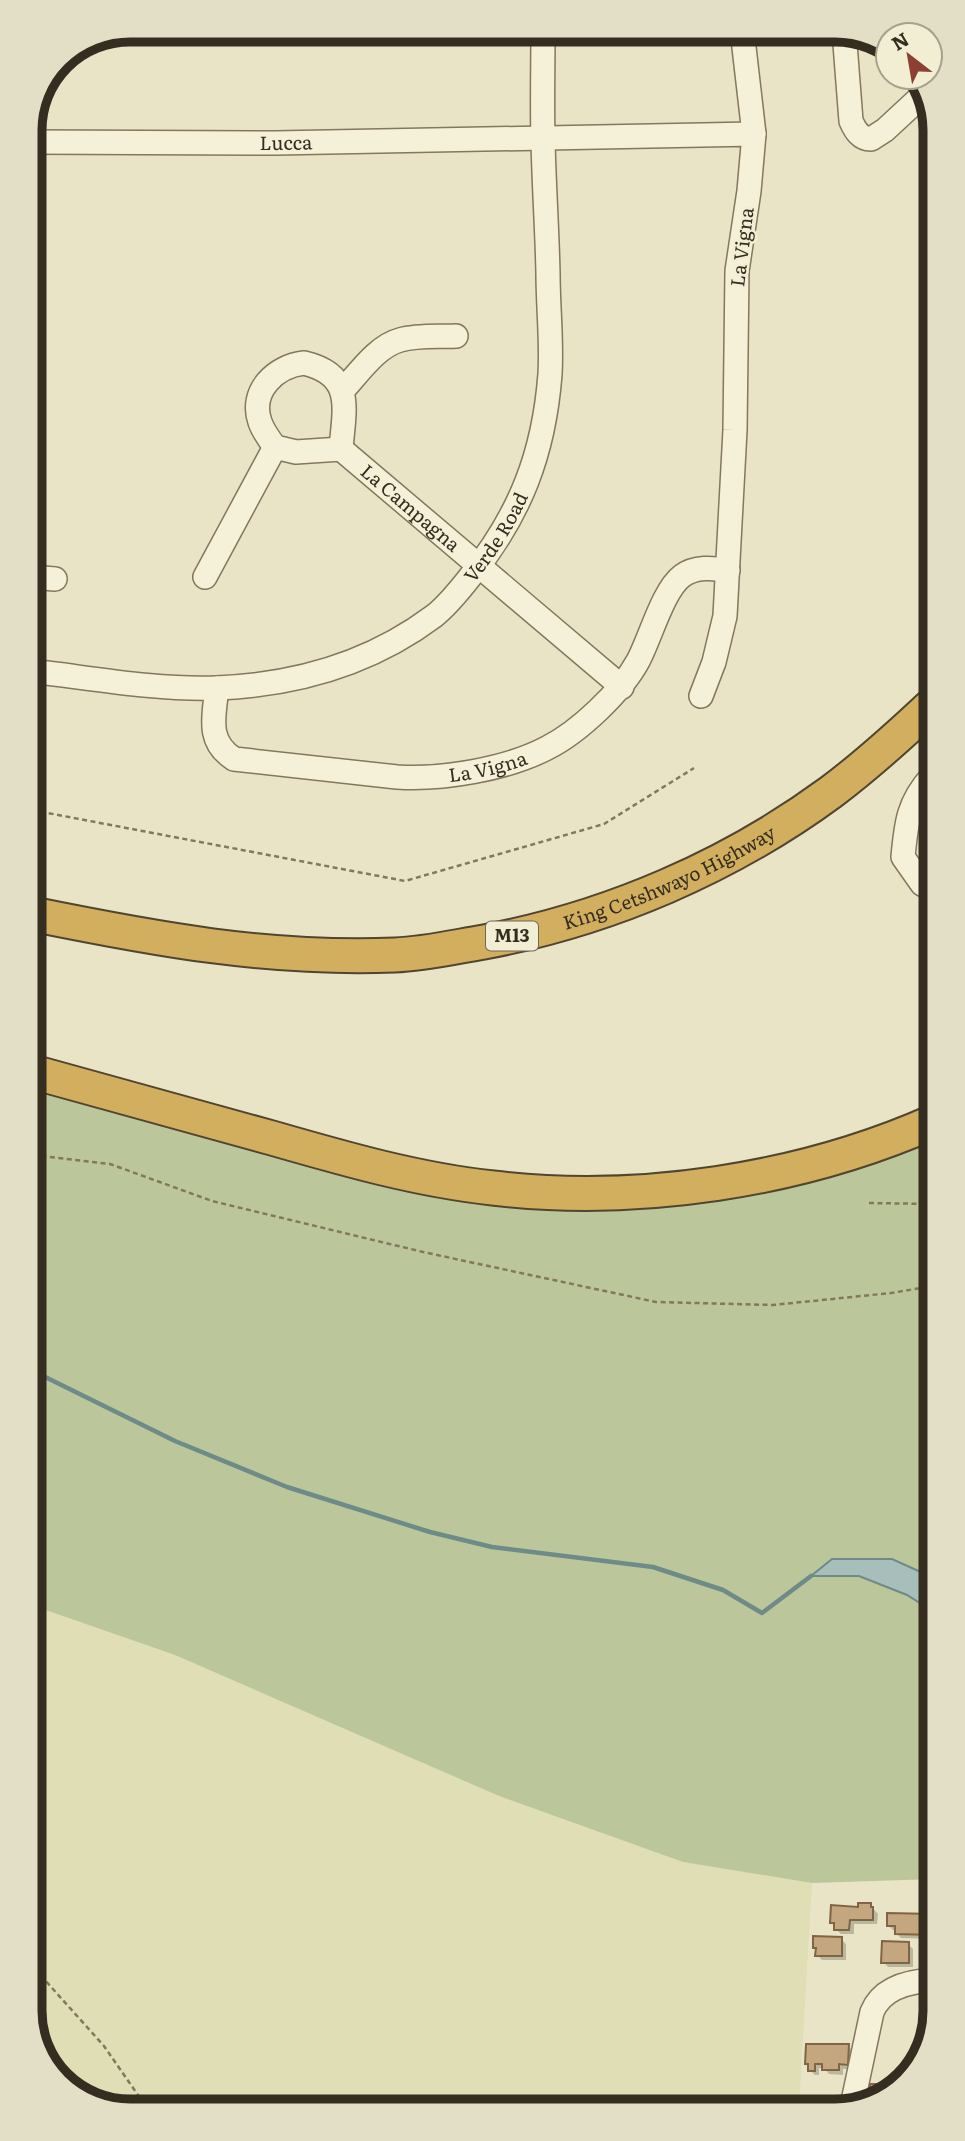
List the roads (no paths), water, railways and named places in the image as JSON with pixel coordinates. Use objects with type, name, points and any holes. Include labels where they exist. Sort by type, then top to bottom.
[{"type":"highway","name":"King Cetshwayo Highway","points":[[42,916],[145,937],[218,948],[300,955],[396,956],[542,930],[633,900],[756,841],[830,793],[923,713]]},
{"type":"highway","points":[[42,1074],[421,1177],[540,1192],[602,1192],[687,1187],[773,1173],[844,1155],[923,1126]]},
{"type":"street","name":"Verde Road","points":[[42,672],[169,687],[217,688],[279,681],[342,667],[387,646],[435,615],[479,566],[514,512],[527,482],[540,446],[550,373],[543,42]]},
{"type":"street","name":"La Vigna","points":[[701,696],[721,640],[728,570],[735,430],[737,271],[754,134],[743,42]]},
{"type":"street","points":[[846,43],[851,121],[858,134],[871,139],[885,131],[917,100]]},
{"type":"street","points":[[543,139],[754,134]]},
{"type":"street","name":"Lucca","points":[[42,142],[276,143],[543,139]]},
{"type":"street","points":[[343,390],[377,354],[391,344],[414,338],[456,336]]},
{"type":"street","points":[[304,363],[324,369],[343,390],[345,400],[341,449],[296,452],[275,447],[259,421],[257,409],[262,390],[276,372],[292,364],[304,363]]},
{"type":"street","points":[[205,577],[275,447]]},
{"type":"street","name":"La Campagna","points":[[341,449],[622,687]]},
{"type":"street","name":"La Vigna","points":[[217,688],[214,718],[216,740],[221,749],[234,759],[417,778],[461,774],[525,758],[545,750],[565,737],[622,687],[639,660],[668,594],[682,575],[708,567],[728,570]]},
{"type":"street","points":[[42,578],[55,579]]},
{"type":"street","points":[[923,786],[907,819],[903,857],[923,884]]},
{"type":"street","points":[[854,2096],[872,2012],[880,1998],[896,1988],[923,1982]]},
{"type":"water","points":[[832,1559],[892,1559],[923,1573],[923,1605],[907,1595],[859,1576],[811,1576]]},
{"type":"waterway","points":[[42,1375],[175,1441],[287,1487],[430,1532],[492,1547],[653,1567],[723,1590],[762,1613],[811,1576]]}]
